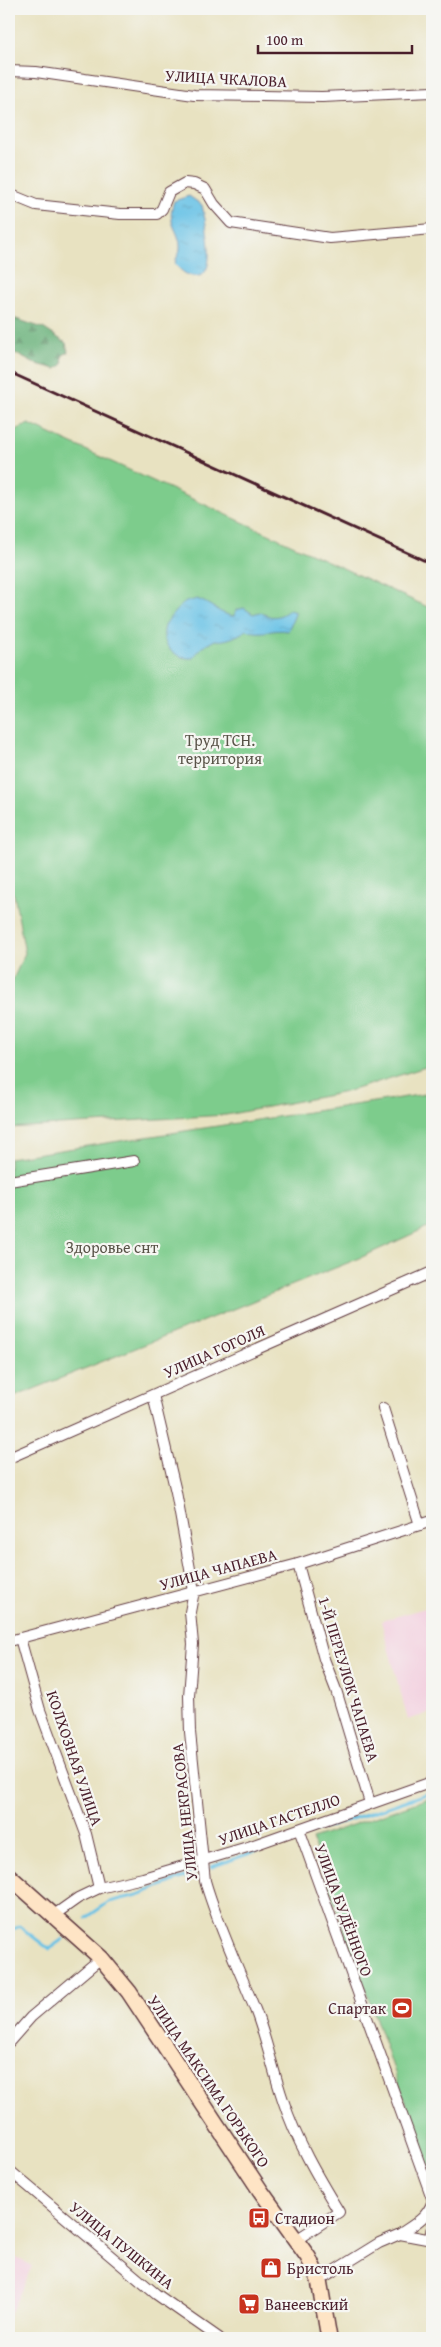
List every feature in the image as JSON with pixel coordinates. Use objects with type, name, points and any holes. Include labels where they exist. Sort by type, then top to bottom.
[{"type":"street","name":"УЛИЦА ЧКАЛОВА","points":[[9,71],[194,95],[322,97],[432,92]]},
{"type":"street","points":[[9,194],[36,205],[120,214],[157,214],[162,210],[169,192],[185,184],[194,184],[205,189],[214,204],[231,223],[330,238],[432,229]]},
{"type":"street","points":[[9,1181],[134,1161]]},
{"type":"street","name":"УЛИЦА ГОГОЛЯ","points":[[9,1458],[432,1272]]},
{"type":"street","name":"УЛИЦА НЕКРАСОВА","points":[[153,1395],[178,1502],[194,1591],[190,1612],[193,1644],[189,1705],[202,1860],[212,1904],[273,2060],[283,2102],[304,2151],[340,2212],[296,2240]]},
{"type":"street","points":[[383,1408],[420,1525]]},
{"type":"street","name":"УЛИЦА ЧАПАЕВА","points":[[9,1641],[298,1564],[432,1521]]},
{"type":"street","name":"1-Й ПЕРЕУЛОК ЧАПАЕВА","points":[[298,1564],[324,1659],[336,1690],[370,1803]]},
{"type":"street","name":"КОЛХОЗНАЯ УЛИЦА","points":[[20,1638],[40,1710],[86,1834],[99,1888]]},
{"type":"street","name":"УЛИЦА ГАСТЕЛЛО","points":[[54,1915],[72,1902],[99,1888],[143,1878],[202,1860],[299,1829],[432,1782]]},
{"type":"street","name":"УЛИЦА БУДЁННОГО","points":[[299,1829],[432,2198]]},
{"type":"street","name":"УЛИЦА МАКСИМА ГОРЬКОГО","points":[[9,1876],[101,1958],[129,1992],[308,2256],[319,2280],[329,2338]]},
{"type":"street","points":[[9,2042],[31,2017],[101,1958]]},
{"type":"street","name":"УЛИЦА ПУШКИНА","points":[[9,2170],[156,2294],[219,2338]]},
{"type":"street","points":[[319,2280],[379,2243],[400,2234],[420,2221],[429,2211],[432,2203]]},
{"type":"street","points":[[400,2234],[431,2241],[432,2226]]},
{"type":"shaded area","points":[[432,1606],[432,1712],[408,1720],[381,1621]]},
{"type":"shaded area","points":[[9,2254],[32,2266],[9,2317]]},
{"type":"green space","points":[[9,314],[13,318],[43,328],[66,343],[68,352],[62,356],[63,364],[56,369],[33,363],[9,350]]},
{"type":"green space","name":"Труд ТСН. территория","points":[[29,424],[432,609],[432,1065],[346,1092],[226,1115],[9,1128],[9,988],[25,953],[14,894],[9,890],[9,433]]},
{"type":"green space","name":"Здоровье снт","points":[[432,1093],[432,1225],[360,1258],[9,1399],[9,1158]]},
{"type":"green space","name":"Спартак","points":[[432,1797],[432,2177],[312,1839]]},
{"type":"water","points":[[189,196],[202,205],[209,244],[208,265],[205,272],[199,276],[188,275],[175,264],[180,251],[180,242],[172,222],[172,209],[174,201]]},
{"type":"water","points":[[197,599],[224,614],[234,616],[236,610],[244,608],[253,614],[260,612],[272,617],[282,615],[289,610],[296,612],[288,631],[252,632],[247,630],[227,639],[215,640],[201,648],[193,658],[181,657],[170,650],[167,645],[164,639],[165,626],[177,609],[186,602]]},
{"type":"waterway","points":[[310,1833],[432,1792]]},
{"type":"waterway","points":[[211,1867],[293,1838]]},
{"type":"waterway","points":[[86,1918],[109,1902],[138,1895],[195,1873]]},
{"type":"waterway","points":[[9,1932],[19,1926],[49,1949],[63,1939]]},
{"type":"railway","points":[[9,372],[432,564]]},
{"type":"place","name":"Спартак","points":[[402,2008]]},
{"type":"place","name":"Стадион","points":[[259,2218]]},
{"type":"place","name":"Бристоль","points":[[271,2268]]},
{"type":"place","name":"Ванеевский","points":[[249,2304]]}]
